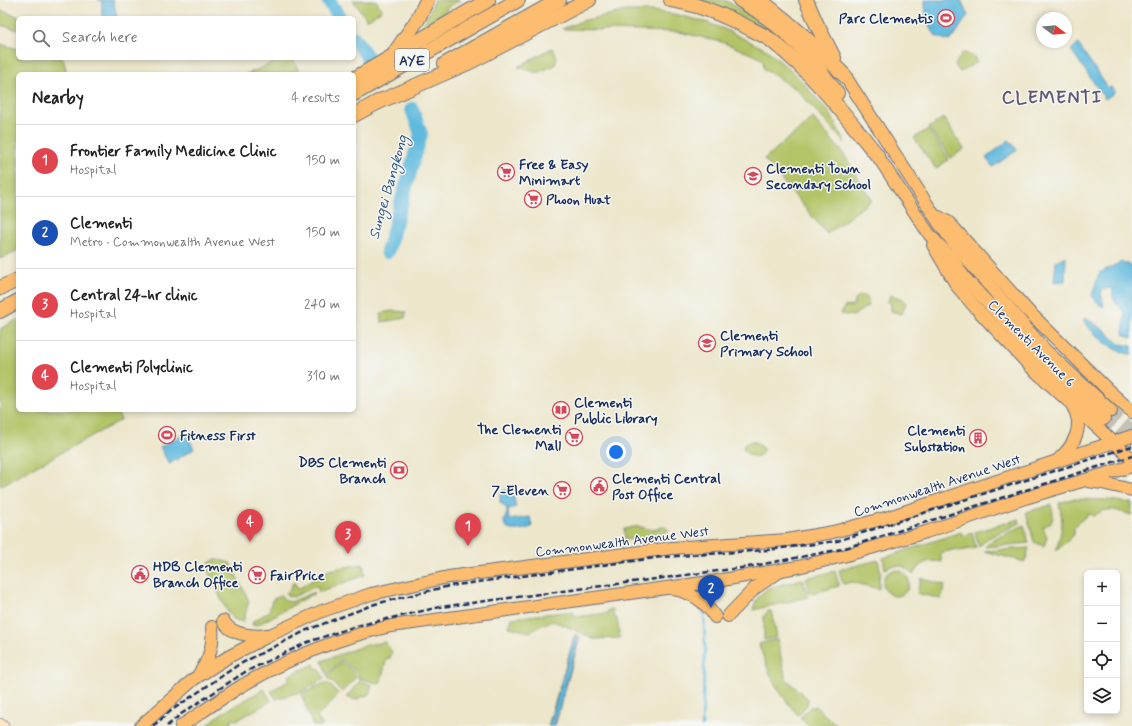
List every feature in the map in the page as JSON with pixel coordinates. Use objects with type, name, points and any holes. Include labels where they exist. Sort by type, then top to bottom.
[{"type":"highway","points":[[393,55],[418,19],[427,0]]},
{"type":"highway","points":[[356,78],[488,0]]},
{"type":"highway","name":"AYE","points":[[356,93],[518,0]]},
{"type":"highway","name":"AYE","points":[[356,114],[559,0]]},
{"type":"highway","points":[[374,104],[470,62],[589,0]]},
{"type":"highway","points":[[671,0],[680,1],[728,18],[771,39],[802,67],[838,107],[877,155]]},
{"type":"highway","points":[[760,0],[793,26],[844,76]]},
{"type":"highway","points":[[806,0],[816,25],[844,76]]},
{"type":"highway","points":[[742,1],[779,28],[811,58],[846,106],[877,155]]},
{"type":"highway","points":[[0,288],[16,281]]},
{"type":"highway","points":[[0,311],[16,302]]},
{"type":"main road","name":"Clementi Avenue 6","points":[[844,76],[934,215],[971,265],[1045,350],[1107,415],[1074,392],[1037,357],[964,277],[951,258],[929,234],[877,155]]},
{"type":"main road","name":"Clementi Avenue 6","points":[[934,215],[948,222],[1027,310],[1132,412]]},
{"type":"main road","name":"Clementi Avenue 6","points":[[929,234],[935,250],[957,286],[1030,366],[1132,459]]},
{"type":"main road","points":[[1109,391],[1132,399]]},
{"type":"main road","points":[[1057,461],[1070,447],[1078,431],[1078,414],[1070,402]]},
{"type":"main road","name":"Commonwealth Avenue West","points":[[140,726],[194,679],[216,664],[272,634],[322,611],[371,594],[441,578],[672,548],[787,540],[833,532],[889,517],[1132,436]]},
{"type":"main road","points":[[181,726],[214,703],[256,678],[323,647],[374,630],[398,625],[717,581],[783,569],[843,556],[911,536],[1025,498],[1132,466]]},
{"type":"main road","points":[[1083,481],[1102,483],[1132,490]]},
{"type":"main road","points":[[668,588],[680,590],[696,596],[721,617],[755,588],[783,569]]},
{"type":"main road","points":[[223,621],[230,629],[246,634],[262,636],[272,634]]},
{"type":"main road","points":[[194,679],[204,667],[211,650],[213,637],[212,627]]},
{"type":"green space","points":[[353,0],[376,0],[382,10],[367,20]]},
{"type":"green space","points":[[434,0],[460,0],[446,8],[447,10],[419,31],[426,20]]},
{"type":"green space","points":[[696,0],[725,0],[752,17],[774,35]]},
{"type":"green space","points":[[0,10],[16,16],[16,29],[0,25]]},
{"type":"green space","points":[[626,11],[653,11],[678,15],[705,22],[724,29],[767,50],[797,76],[831,115],[845,143],[796,89],[764,69],[763,60],[722,42],[679,32],[562,29],[582,21]]},
{"type":"green space","points":[[0,44],[16,48],[16,60],[64,60],[66,72],[16,72],[16,251],[0,259]]},
{"type":"green space","points":[[552,48],[557,57],[555,65],[537,73],[518,67]]},
{"type":"green space","points":[[963,52],[974,57],[977,62],[960,72],[955,65]]},
{"type":"green space","points":[[280,60],[294,60],[299,72],[251,72]]},
{"type":"green space","points":[[813,118],[843,153],[872,200],[827,234],[764,159]]},
{"type":"green space","points":[[943,118],[964,149],[951,158],[929,128]]},
{"type":"green space","points":[[928,129],[949,159],[936,169],[914,138]]},
{"type":"green space","points":[[860,295],[868,298],[869,305],[853,316],[841,314],[844,307],[853,306],[854,301]]},
{"type":"green space","points":[[890,295],[903,299],[906,303],[902,314],[891,311],[891,303],[888,302]]},
{"type":"green space","points":[[392,311],[406,312],[405,318],[382,322],[381,313]]},
{"type":"green space","points":[[16,320],[16,412],[117,412],[121,420],[0,486],[0,329]]},
{"type":"green space","points":[[751,441],[755,442],[762,448],[762,453],[757,456],[751,456],[743,450],[744,445]]},
{"type":"green space","points":[[1072,499],[1109,500],[1132,503],[1132,515],[1113,510],[1104,511],[1094,516],[1088,514],[1074,527],[1074,535],[1056,551],[1062,527],[1059,503]]},
{"type":"green space","points":[[1051,505],[1053,519],[1050,523],[1043,527],[1047,537],[1044,546],[1034,542],[1026,512]]},
{"type":"green space","points":[[1019,519],[1020,523],[988,538],[979,547],[975,532]]},
{"type":"green space","points":[[1024,525],[1029,543],[985,547],[991,541]]},
{"type":"green space","points":[[663,526],[669,530],[661,535],[625,540],[624,529],[639,527],[655,529]]},
{"type":"green space","points":[[961,532],[963,536],[972,533],[976,548],[958,551],[957,549],[940,553],[942,562],[933,561],[925,563],[918,567],[913,575],[907,569],[900,566],[893,566],[885,569],[883,558]]},
{"type":"green space","points":[[1029,548],[1025,562],[984,551]]},
{"type":"green space","points":[[216,559],[230,563],[249,601],[243,622],[237,621],[230,615],[218,594],[206,565]]},
{"type":"green space","points":[[878,560],[881,573],[879,578],[879,589],[852,582],[843,584],[839,570]]},
{"type":"green space","points":[[363,564],[365,575],[319,592],[317,586],[293,597],[288,596],[286,593],[290,590],[294,582],[298,589],[329,570]]},
{"type":"green space","points":[[896,570],[905,574],[909,583],[905,592],[896,596],[887,592],[883,583],[887,574]]},
{"type":"green space","points":[[835,571],[839,586],[810,594],[806,578]]},
{"type":"green space","points":[[921,578],[945,585],[941,599],[917,593]]},
{"type":"green space","points":[[803,579],[808,597],[753,610],[758,597],[769,588]]},
{"type":"green space","points":[[314,592],[315,593],[257,625],[252,625],[253,621],[269,612],[272,600],[281,595],[284,600],[291,602]]},
{"type":"green space","points":[[613,609],[614,618],[617,618],[620,638],[593,639],[552,621],[529,632],[509,627],[512,618],[573,611],[574,617],[608,613],[608,610]]},
{"type":"green space","points":[[768,611],[771,611],[777,637],[764,640],[764,616]]},
{"type":"green space","points":[[575,634],[580,637],[555,726],[548,726]]},
{"type":"green space","points":[[777,639],[786,679],[809,700],[807,702],[808,704],[798,715],[784,698],[774,682],[759,644]]},
{"type":"green space","points":[[385,642],[392,652],[390,658],[387,658],[380,684],[358,678],[359,675],[342,659],[327,675],[322,661],[366,645]]},
{"type":"green space","points":[[342,661],[357,676],[342,692],[327,677]]},
{"type":"green space","points":[[314,664],[316,669],[319,668],[324,679],[303,691],[276,699],[271,691],[290,680],[288,676]]},
{"type":"green space","points":[[360,681],[372,685],[369,694],[356,700],[346,697]]},
{"type":"green space","points":[[327,682],[339,694],[317,717],[323,726],[313,726],[301,694]]},
{"type":"green space","points":[[264,689],[271,701],[237,720],[232,719],[230,726],[207,726],[219,715]]},
{"type":"green space","points":[[811,706],[813,708],[815,706],[837,726],[809,726],[800,718]]},
{"type":"water","points":[[98,0],[113,0],[117,16],[102,16],[102,1]]},
{"type":"water","name":"Parc Clementis","points":[[925,0],[961,0],[968,15],[955,35],[949,41],[936,36],[926,21]]},
{"type":"water","points":[[1078,44],[1108,88],[1111,87],[1115,92],[1105,99],[1071,50]]},
{"type":"water","points":[[1009,140],[1017,150],[993,167],[986,158]]},
{"type":"water","points":[[1066,256],[1065,281],[1054,282],[1056,261]]},
{"type":"water","points":[[1121,262],[1132,266],[1132,338],[1123,334],[1125,314],[1113,298],[1113,288],[1103,289],[1101,293],[1104,306],[1102,307],[1092,296],[1099,273]]},
{"type":"water","points":[[1085,318],[1106,331],[1119,344],[1132,346],[1132,355],[1117,350],[1104,342],[1083,320]]},
{"type":"water","points":[[186,433],[194,449],[169,464],[160,447]]},
{"type":"water","points":[[512,489],[516,507],[508,509],[509,520],[530,517],[532,527],[511,530],[505,526],[504,522],[507,509],[500,502],[500,495],[503,491]]},
{"type":"water","points":[[575,636],[579,638],[554,726],[549,726]]},
{"type":"waterway","name":"Sungei Bangkong","points":[[328,0],[339,16]]},
{"type":"waterway","name":"Sungei Bangkong","points":[[356,41],[371,62]]},
{"type":"waterway","name":"Sungei Bangkong","points":[[387,252],[421,134],[412,109]]},
{"type":"waterway","points":[[699,607],[704,613],[705,647],[702,726]]},
{"type":"tunnel","points":[[1111,411],[1132,430]]},
{"type":"tunnel","points":[[1104,419],[1132,445]]},
{"type":"railway","points":[[153,726],[172,710],[238,665],[307,630],[375,604],[449,586],[662,557],[767,550],[837,541],[1132,446]]},
{"type":"railway","points":[[167,726],[181,714],[245,672],[308,642],[356,626],[440,607],[748,567],[842,549],[1132,456]]},
{"type":"place","name":"Parc Clementis","points":[[946,18]]},
{"type":"place","name":"Free & Easy Minimart","points":[[506,172]]},
{"type":"place","name":"Clementi Town Secondary School","points":[[753,176]]},
{"type":"place","name":"Phoon Huat","points":[[533,199]]},
{"type":"place","name":"Clementi Primary School","points":[[707,343]]},
{"type":"place","name":"Clementi Public Library","points":[[561,410]]},
{"type":"place","name":"Fitness First","points":[[167,435]]},
{"type":"place","name":"The Clementi Mall","points":[[574,437]]},
{"type":"place","name":"Clementi Substation","points":[[978,438]]},
{"type":"place","name":"DBS Clementi Branch","points":[[399,470]]},
{"type":"place","name":"Clementi Central Post Office","points":[[599,486]]},
{"type":"place","name":"7-Eleven","points":[[562,490]]},
{"type":"place","name":"Clementi Polyclinic","points":[[250,542]]},
{"type":"place","name":"Frontier Family Medicine Clinic","points":[[468,546]]},
{"type":"place","name":"Central 24-hr clinic","points":[[348,554]]},
{"type":"place","name":"HDB Clementi Branch Office","points":[[140,574]]},
{"type":"place","name":"FairPrice","points":[[257,575]]},
{"type":"place","name":"Clementi","points":[[711,608]]},
{"type":"district","name":"CLEMENTI","points":[[1052,97]]}]
